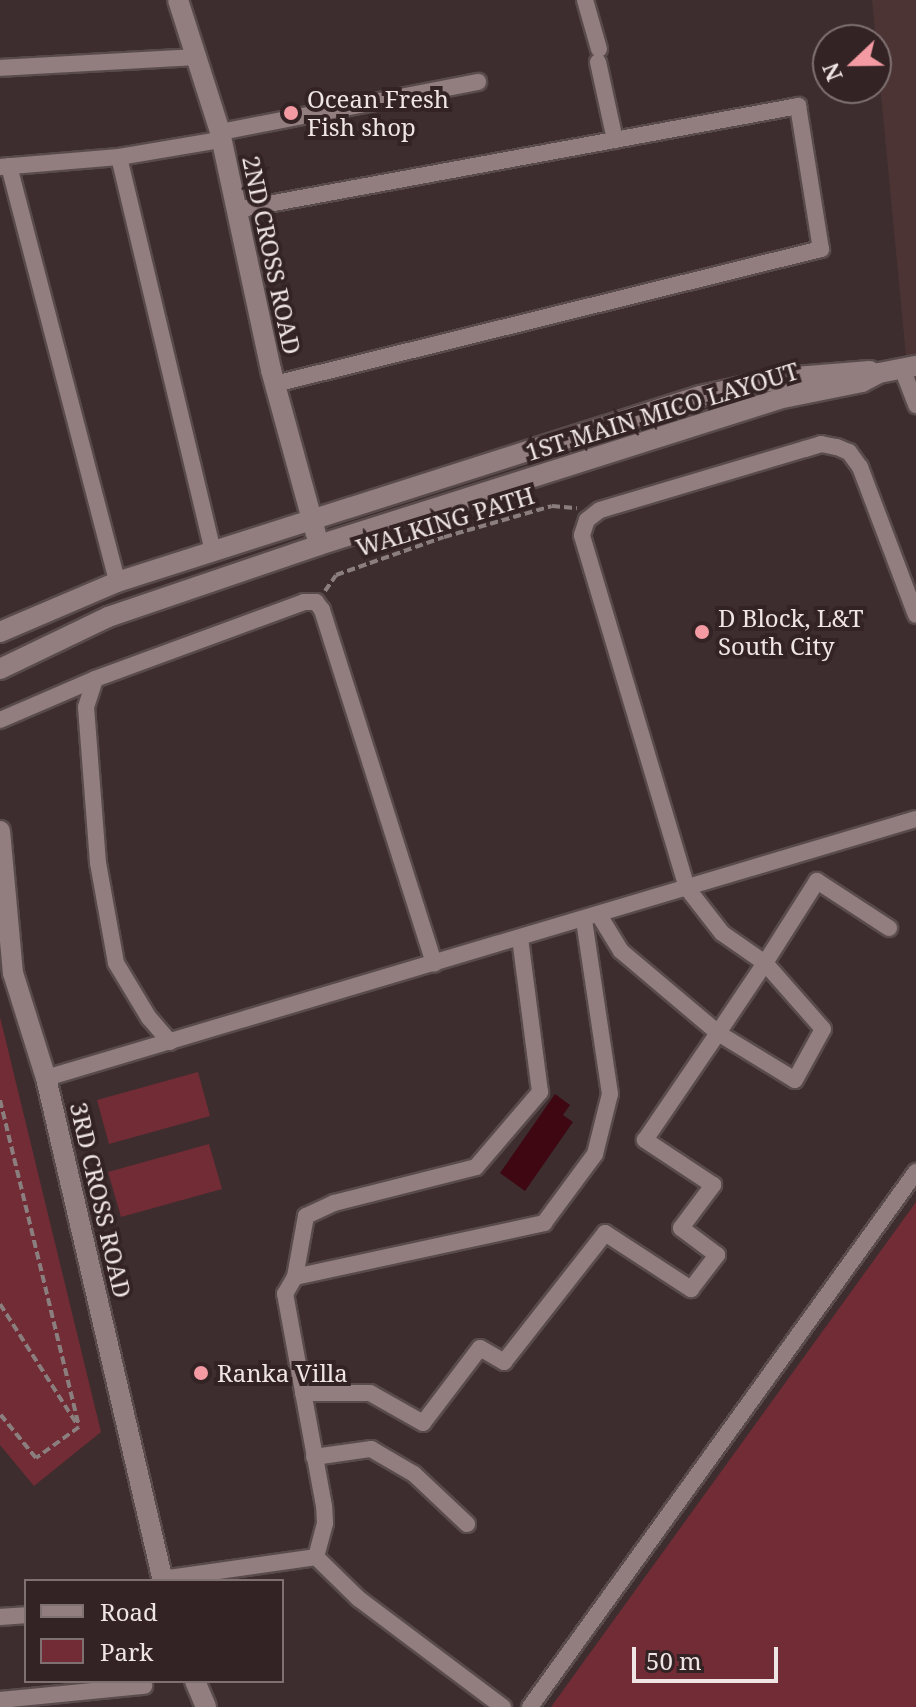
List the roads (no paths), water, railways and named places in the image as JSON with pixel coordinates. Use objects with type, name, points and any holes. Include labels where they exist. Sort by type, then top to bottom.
[{"type":"street","name":"2ND CROSS ROAD","points":[[178,0],[220,136],[275,384],[319,545]]},
{"type":"street","points":[[585,0],[615,140]]},
{"type":"street","points":[[0,68],[198,57]]},
{"type":"street","points":[[117,582],[4,166],[119,157],[478,82]]},
{"type":"street","points":[[236,210],[798,106],[821,249],[275,384]]},
{"type":"street","points":[[119,157],[213,551]]},
{"type":"street","points":[[879,373],[909,367],[916,405]]},
{"type":"street","name":"1ST MAIN MICO LAYOUT","points":[[0,632],[117,582],[313,522],[427,482],[700,396],[783,378],[862,369],[879,373]]},
{"type":"street","name":"1ST MAIN MICO LAYOUT","points":[[0,669],[108,617],[319,545],[778,399],[862,382],[879,373]]},
{"type":"street","points":[[592,917],[621,951],[718,1033],[795,1080],[823,1029],[765,963],[722,933],[687,888],[582,535],[587,520],[600,510],[821,444],[837,447],[849,452],[860,467],[916,615]]},
{"type":"street","points":[[0,720],[95,679],[304,602],[316,602],[322,610],[434,964]]},
{"type":"street","points":[[95,679],[86,707],[98,863],[116,963],[149,1018],[170,1042]]},
{"type":"street","points":[[46,1078],[916,819]]},
{"type":"street","name":"3RD CROSS ROAD","points":[[0,831],[9,954],[46,1078],[163,1579]]},
{"type":"street","points":[[303,1393],[370,1393],[423,1423],[480,1348],[504,1362],[605,1233],[691,1289],[717,1255],[681,1228],[713,1185],[645,1140],[817,881],[889,928]]},
{"type":"street","points":[[295,1277],[544,1223],[595,1154],[610,1094],[592,917]]},
{"type":"street","points":[[316,1557],[325,1523],[285,1294],[295,1277],[306,1216],[334,1203],[476,1167],[540,1092],[520,938]]},
{"type":"street","points":[[530,1707],[916,1172]]},
{"type":"street","points":[[314,1457],[371,1449],[414,1474],[467,1524]]},
{"type":"street","points":[[170,1579],[316,1557]]},
{"type":"street","points":[[316,1557],[359,1599],[503,1707]]},
{"type":"street","points":[[0,1617],[24,1615]]},
{"type":"street","points":[[196,1683],[206,1707]]},
{"type":"street","points":[[0,1700],[144,1686]]},
{"type":"place","name":"Ocean Fresh Fish shop","points":[[291,113]]},
{"type":"place","name":"D Block, L&T South City","points":[[702,632]]},
{"type":"place","name":"Ranka Villa","points":[[201,1373]]}]
